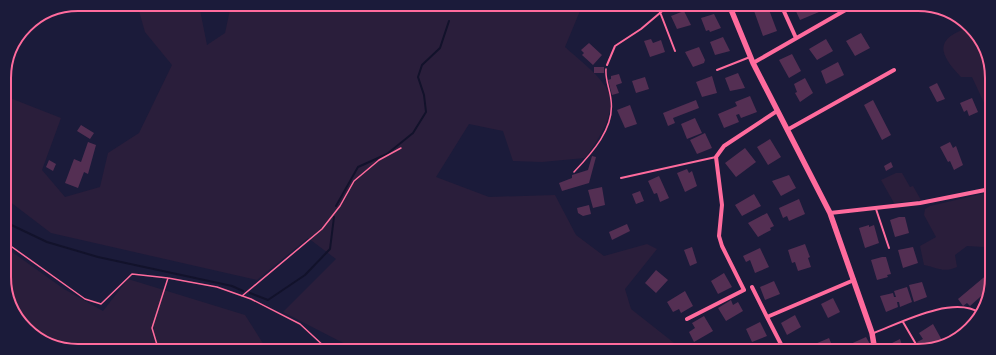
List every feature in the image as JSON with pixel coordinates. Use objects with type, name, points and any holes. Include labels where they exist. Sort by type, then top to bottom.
[{"type":"street","points":[[732,11],[750,57],[830,213],[875,344]]},
{"type":"street","points":[[784,11],[796,38]]},
{"type":"street","points":[[753,63],[844,11]]},
{"type":"street","points":[[788,130],[894,70]]},
{"type":"street","points":[[687,319],[744,290],[722,246],[719,236],[722,205],[716,157],[724,146],[777,111]]},
{"type":"street","points":[[830,213],[920,203],[985,190]]},
{"type":"street","points":[[767,317],[854,280]]},
{"type":"street","points":[[752,287],[781,344]]},
{"type":"lane","points":[[607,65],[615,46],[642,29],[660,12],[675,51]]},
{"type":"lane","points":[[718,70],[750,57]]},
{"type":"lane","points":[[621,178],[716,157]]},
{"type":"lane","points":[[876,209],[889,248]]},
{"type":"lane","points":[[872,333],[946,308],[976,311]]},
{"type":"lane","points":[[903,322],[916,344]]},
{"type":"path","points":[[574,172],[590,155],[600,140],[610,118],[611,99],[606,82],[607,65]]},
{"type":"path","points":[[242,296],[322,229],[340,206],[354,181],[379,160],[401,148]]},
{"type":"path","points":[[11,246],[85,299],[101,304],[132,274],[168,278],[217,287],[242,296],[300,324],[322,344]]},
{"type":"path","points":[[157,344],[152,328],[168,278]]},
{"type":"shaded area","points":[[139,11],[200,11],[207,45],[225,33],[230,11],[580,11],[565,47],[591,70],[605,86],[609,95],[610,104],[606,124],[585,158],[542,162],[513,161],[503,131],[469,124],[436,177],[489,197],[555,195],[576,235],[604,256],[647,244],[657,249],[625,289],[631,309],[675,344],[345,344],[283,312],[336,259],[308,238],[257,280],[51,233],[11,203],[11,98],[61,118],[42,170],[65,197],[100,187],[108,153],[139,133],[172,65],[145,32]]},
{"type":"shaded area","points":[[964,30],[974,41],[983,60],[985,105],[972,77],[961,77],[947,60],[944,53],[946,41],[959,31]]},
{"type":"shaded area","points":[[896,173],[902,173],[910,187],[913,186],[921,200],[894,203],[881,180]]},
{"type":"shaded area","points":[[985,193],[985,246],[967,246],[955,255],[957,267],[952,269],[941,269],[924,265],[920,246],[936,237],[924,215],[925,209],[930,206]]},
{"type":"shaded area","points":[[11,251],[64,289],[103,311],[128,279],[245,315],[263,344],[65,343],[41,333],[22,314],[12,290]]},
{"type":"building","points":[[684,11],[691,25],[677,29],[671,16]]},
{"type":"building","points":[[754,11],[770,11],[777,31],[763,36]]},
{"type":"building","points":[[796,11],[819,11],[819,12],[800,20]]},
{"type":"building","points":[[714,14],[721,28],[710,32],[709,30],[706,31],[701,18]]},
{"type":"building","points":[[861,33],[870,48],[855,56],[846,41]]},
{"type":"building","points":[[723,37],[730,51],[715,55],[710,42]]},
{"type":"building","points":[[651,39],[653,43],[661,40],[665,52],[650,57],[644,41]]},
{"type":"building","points":[[826,39],[833,51],[817,60],[809,49]]},
{"type":"building","points":[[589,43],[602,55],[593,65],[582,55],[584,53],[581,50]]},
{"type":"building","points":[[699,47],[705,60],[704,63],[693,67],[685,52]]},
{"type":"building","points":[[792,54],[801,71],[789,78],[779,60]]},
{"type":"building","points":[[838,62],[844,75],[826,84],[821,71]]},
{"type":"building","points":[[594,67],[604,67],[604,73],[594,73]]},
{"type":"building","points":[[738,73],[745,88],[730,91],[725,78]]},
{"type":"building","points":[[619,74],[622,83],[616,85],[619,93],[612,95],[608,80],[611,79],[611,76]]},
{"type":"building","points":[[712,76],[717,93],[702,97],[696,82]]},
{"type":"building","points":[[645,77],[649,89],[636,93],[632,81]]},
{"type":"building","points":[[805,78],[813,93],[800,102],[795,93],[797,92],[794,84]]},
{"type":"building","points":[[937,83],[945,99],[937,102],[929,87]]},
{"type":"building","points":[[750,96],[757,112],[741,118],[739,114],[736,115],[739,122],[724,128],[718,114],[737,106],[735,102]]},
{"type":"building","points":[[972,98],[978,112],[969,116],[967,110],[964,112],[960,103]]},
{"type":"building","points":[[696,100],[699,108],[673,118],[675,123],[668,126],[663,113]]},
{"type":"building","points":[[873,100],[891,135],[882,140],[864,105]]},
{"type":"building","points":[[630,105],[637,124],[625,128],[617,110]]},
{"type":"building","points":[[695,118],[702,133],[687,139],[681,124]]},
{"type":"building","points":[[81,125],[94,133],[90,139],[77,131]]},
{"type":"building","points":[[705,133],[712,148],[697,154],[690,140]]},
{"type":"building","points":[[770,139],[781,157],[768,165],[757,147]]},
{"type":"building","points":[[88,142],[96,145],[88,174],[84,172],[78,188],[65,183],[74,159],[81,162]]},
{"type":"building","points":[[950,142],[953,148],[956,146],[963,165],[954,170],[950,161],[948,162],[940,147]]},
{"type":"building","points":[[745,148],[756,162],[736,177],[725,163]]},
{"type":"building","points":[[592,156],[596,157],[589,183],[562,191],[559,183],[572,178],[572,175],[588,170]]},
{"type":"building","points":[[49,160],[56,164],[53,171],[46,167]]},
{"type":"building","points":[[891,162],[893,167],[886,171],[884,166]]},
{"type":"building","points":[[687,169],[689,173],[692,171],[697,186],[685,192],[677,173]]},
{"type":"building","points":[[789,175],[796,188],[781,196],[772,181]]},
{"type":"building","points":[[659,176],[669,198],[660,202],[657,193],[654,194],[648,181]]},
{"type":"building","points":[[602,187],[605,205],[593,208],[588,190]]},
{"type":"building","points":[[640,191],[644,201],[636,204],[632,194]]},
{"type":"building","points":[[754,194],[761,206],[742,216],[735,205]]},
{"type":"building","points":[[799,199],[805,214],[789,221],[787,216],[783,218],[779,208]]},
{"type":"building","points":[[589,205],[591,214],[583,216],[578,213],[577,208]]},
{"type":"building","points":[[767,213],[774,226],[770,228],[771,230],[758,237],[748,223]]},
{"type":"building","points":[[905,217],[909,233],[895,237],[890,220]]},
{"type":"building","points":[[627,224],[630,231],[612,240],[609,232]]},
{"type":"building","points":[[869,225],[869,227],[874,225],[879,243],[865,248],[859,228]]},
{"type":"building","points":[[805,244],[810,257],[808,258],[811,267],[798,271],[795,262],[792,263],[788,250]]},
{"type":"building","points":[[692,247],[697,263],[690,266],[684,250]]},
{"type":"building","points":[[913,247],[918,263],[903,268],[898,250]]},
{"type":"building","points":[[760,248],[769,267],[755,273],[750,260],[746,262],[743,256]]},
{"type":"building","points":[[886,257],[891,274],[887,275],[888,277],[877,280],[871,260]]},
{"type":"building","points":[[656,270],[668,280],[656,293],[645,283]]},
{"type":"building","points":[[724,273],[732,287],[718,294],[711,281]]},
{"type":"building","points":[[985,276],[982,296],[970,306],[967,303],[963,306],[958,299]]},
{"type":"building","points":[[774,281],[780,294],[765,300],[760,287]]},
{"type":"building","points":[[922,282],[927,297],[914,302],[909,285]]},
{"type":"building","points":[[907,287],[912,302],[900,307],[899,302],[897,302],[898,307],[886,312],[880,296],[893,293],[894,297],[896,297],[894,291]]},
{"type":"building","points":[[685,291],[693,306],[681,313],[679,309],[673,312],[667,302]]},
{"type":"building","points":[[833,298],[840,312],[828,318],[821,304]]},
{"type":"building","points":[[731,300],[733,305],[738,302],[743,311],[726,321],[718,308]]},
{"type":"building","points":[[795,315],[801,327],[787,335],[781,323]]},
{"type":"building","points":[[704,316],[713,331],[694,342],[689,332],[695,328],[692,323]]},
{"type":"building","points":[[760,322],[767,336],[752,342],[746,329]]},
{"type":"building","points":[[933,324],[942,339],[931,343],[918,344],[917,342],[923,339],[919,333]]},
{"type":"building","points":[[866,337],[870,344],[850,344]]},
{"type":"building","points":[[829,338],[832,344],[815,344]]},
{"type":"building","points":[[900,339],[902,344],[890,344]]},
{"type":"waterway","points":[[336,206],[358,167],[387,154],[413,133],[426,112],[424,95],[418,77],[422,65],[440,48],[449,21]]},
{"type":"waterway","points":[[250,293],[268,300],[305,275],[330,249],[334,217]]},
{"type":"waterway","points":[[11,225],[47,242],[98,257],[232,286],[243,291]]}]
